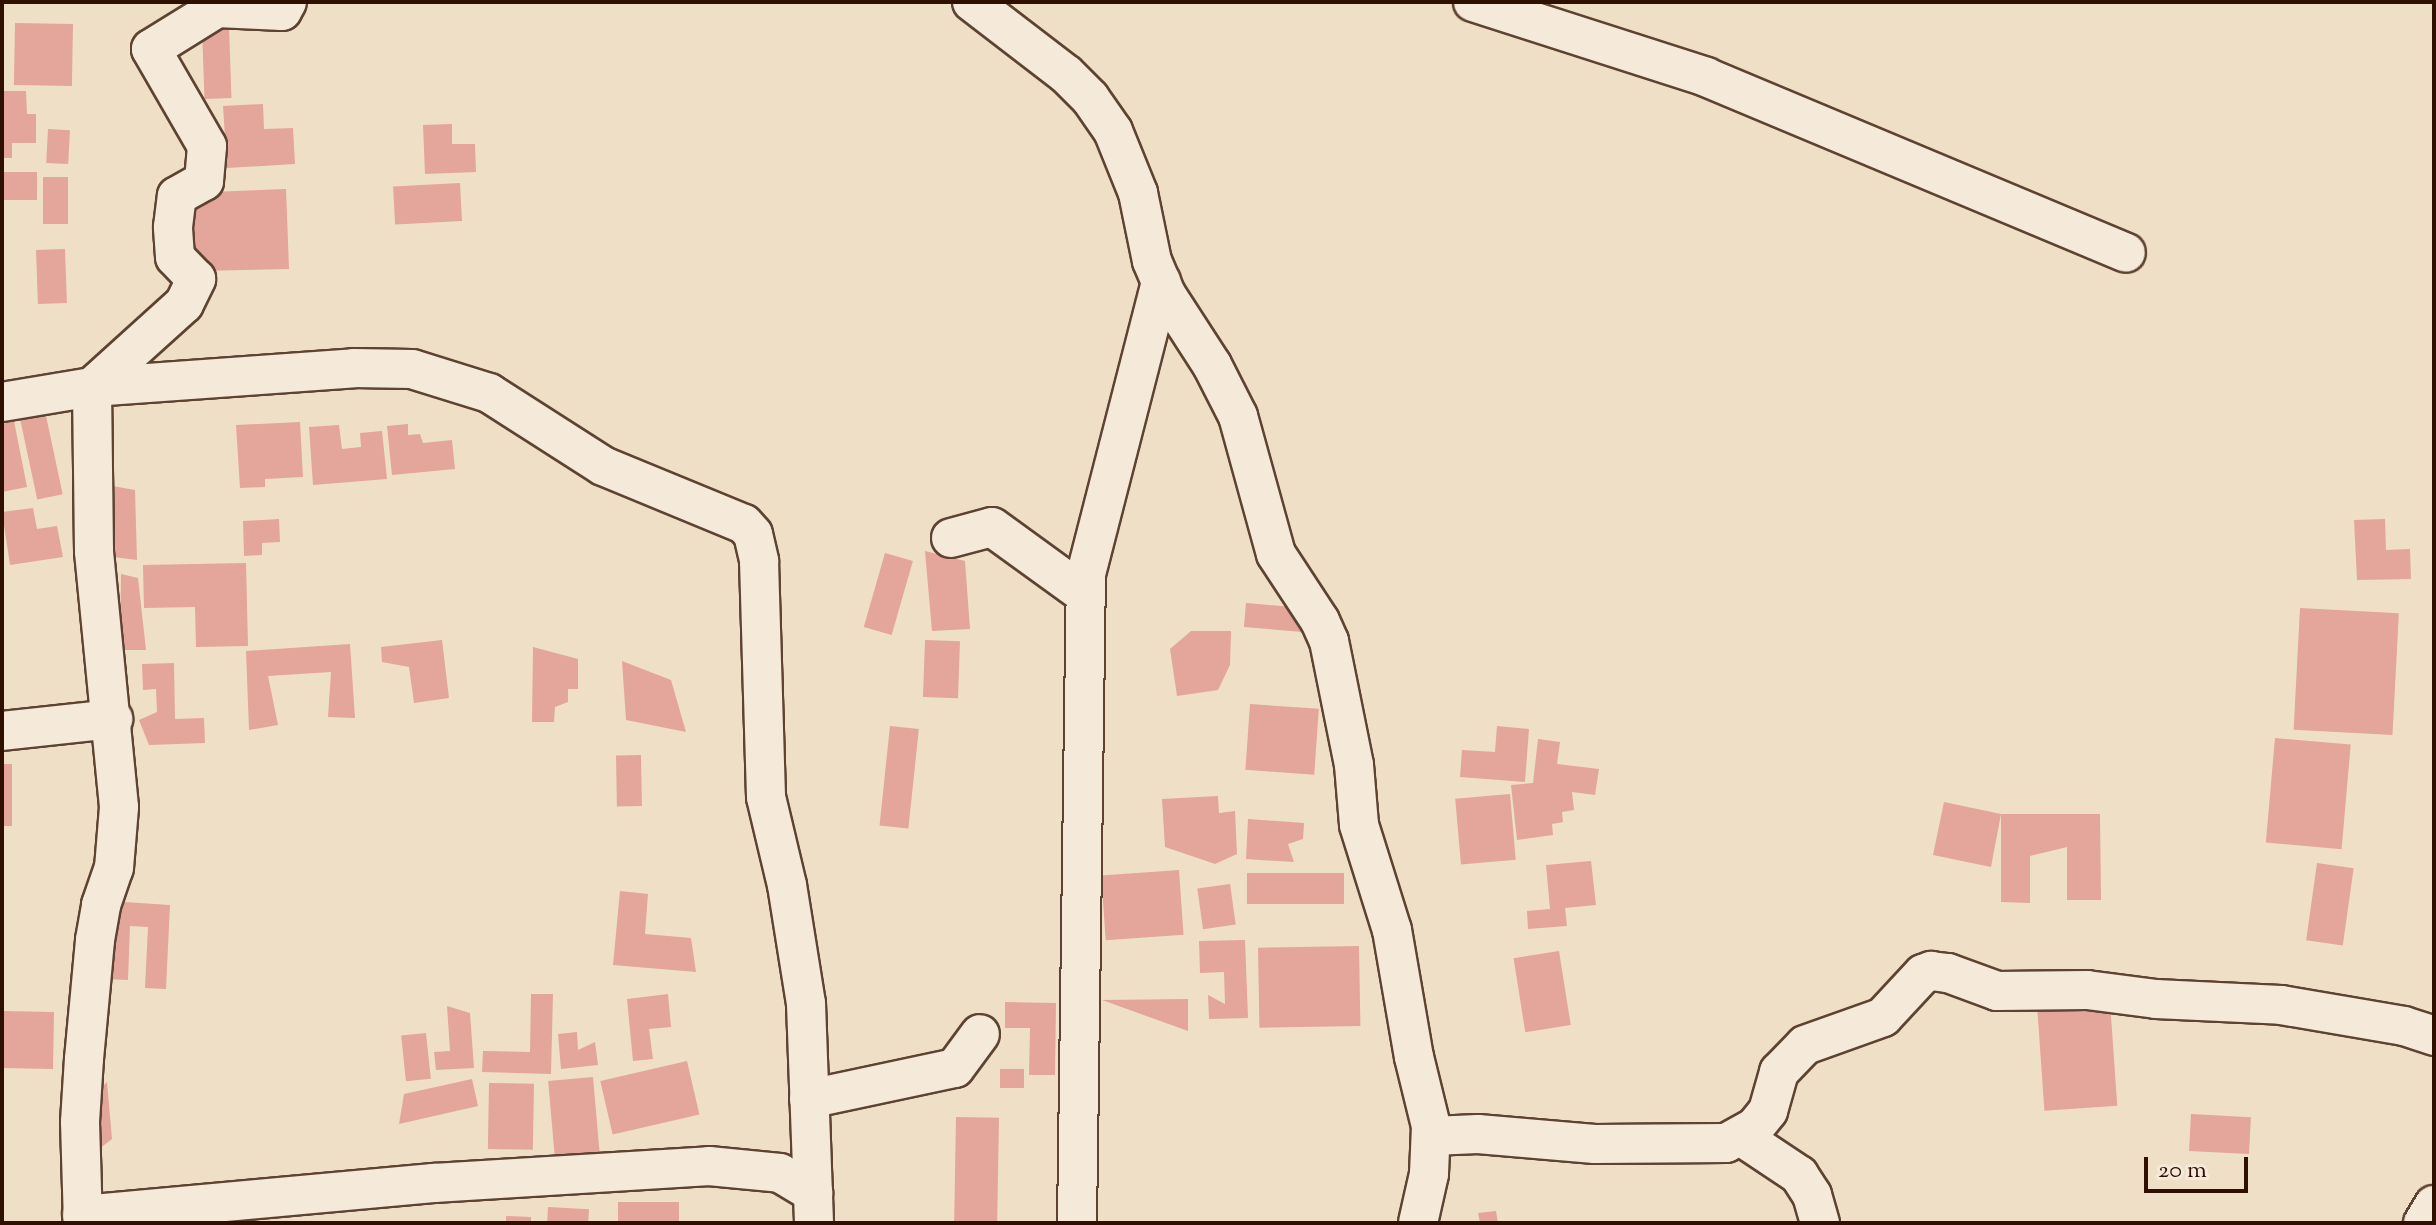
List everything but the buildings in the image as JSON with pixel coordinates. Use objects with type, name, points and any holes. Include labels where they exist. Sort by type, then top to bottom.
[{"type":"street","points":[[287,2],[282,11],[217,8],[151,49],[207,146],[204,181],[177,196],[173,227],[175,257],[196,279],[184,304],[92,387],[94,551],[113,719],[119,807],[114,868],[101,905],[95,940],[93,993],[84,1059],[80,1122],[83,1219],[434,1183],[709,1166],[780,1173],[814,1208]]},
{"type":"street","points":[[972,2],[1066,74],[1090,98],[1113,131],[1138,193],[1149,249],[1161,281],[1238,416],[1276,554],[1320,621],[1329,641],[1354,765],[1359,825],[1370,869],[1392,930],[1414,1057],[1432,1136],[1429,1174],[1418,1223]]},
{"type":"street","points":[[1473,2],[1706,77],[2126,253]]},
{"type":"street","points":[[1077,1223],[1086,574],[1161,281]]},
{"type":"street","points":[[2,402],[92,387],[354,368],[412,369],[489,393],[603,466],[744,524],[753,534],[759,561],[766,797],[787,885],[806,1004],[814,1208]]},
{"type":"street","points":[[951,538],[992,527],[1086,595]]},
{"type":"street","points":[[2,731],[113,719]]},
{"type":"street","points":[[1432,1136],[1478,1134],[1646,1146],[1726,1143],[1742,1137],[1768,1111],[1779,1072],[1805,1045],[1883,1017],[1923,974],[1931,971],[1948,973],[1997,991],[2112,991],[2156,999],[2281,1005],[2404,1026],[2434,1036]]},
{"type":"street","points":[[809,1099],[955,1068],[980,1034]]},
{"type":"street","points":[[1742,1137],[1799,1175],[1812,1195],[1820,1223]]},
{"type":"street","points":[[2423,1223],[2434,1205]]}]
